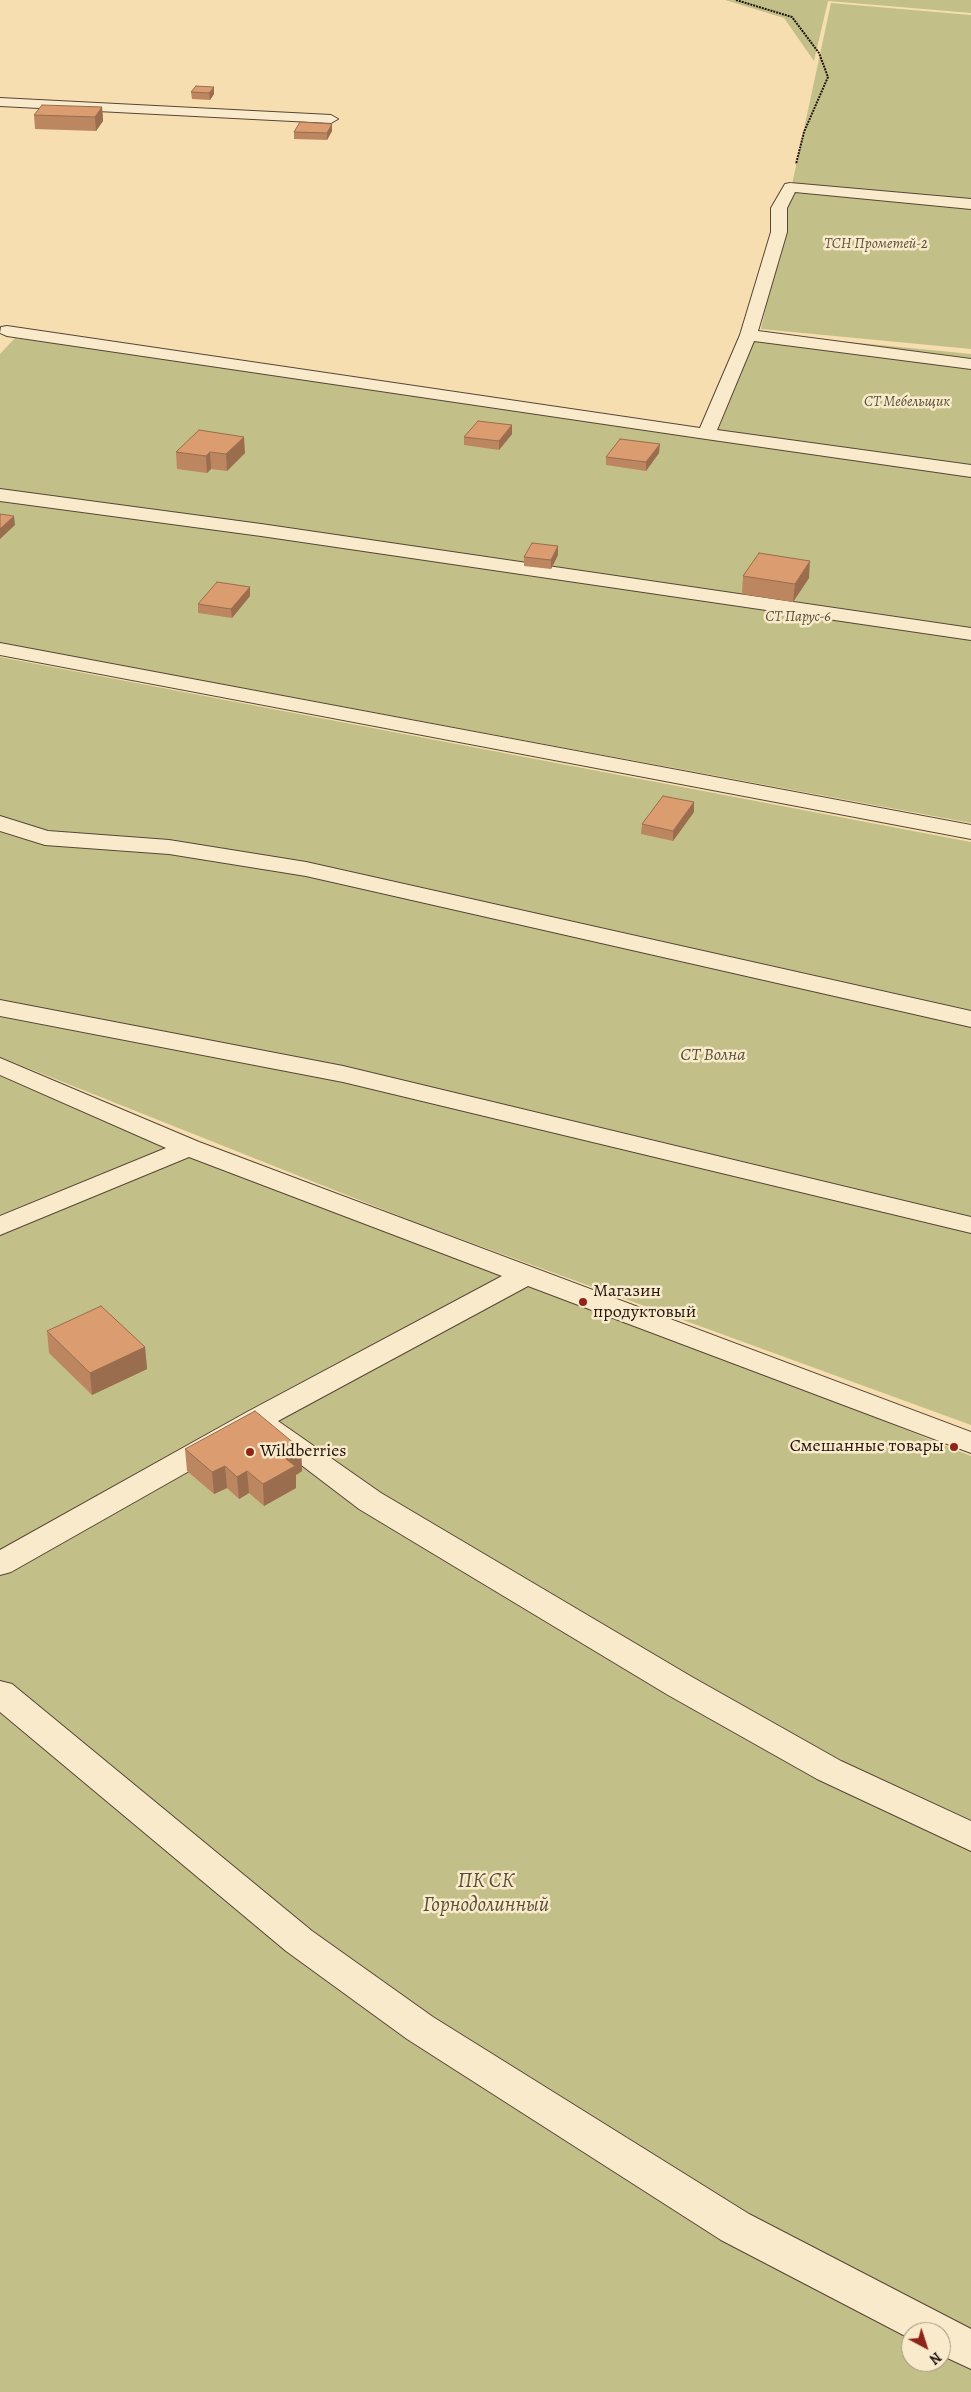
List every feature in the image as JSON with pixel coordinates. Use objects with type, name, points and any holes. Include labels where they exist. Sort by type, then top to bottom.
[{"type":"lane","points":[[0,102],[331,119]]},
{"type":"lane","points":[[706,434],[748,335],[779,232],[779,208],[790,187],[971,204]]},
{"type":"lane","points":[[2,334],[971,471]]},
{"type":"lane","points":[[748,335],[971,364]]},
{"type":"lane","points":[[0,495],[280,533],[971,634]]},
{"type":"lane","points":[[0,649],[971,832]]},
{"type":"lane","points":[[0,823],[45,838],[169,847],[306,869],[971,1019]]},
{"type":"lane","points":[[0,1008],[344,1074],[971,1225]]},
{"type":"lane","points":[[0,1066],[189,1148],[971,1443]]},
{"type":"lane","points":[[0,1226],[189,1148]]},
{"type":"lane","points":[[0,1564],[258,1419],[526,1275]]},
{"type":"lane","points":[[258,1419],[370,1501],[680,1686],[829,1770],[971,1837]]},
{"type":"lane","points":[[0,1693],[299,1940],[420,2028],[735,2227],[918,2322]]},
{"type":"lane","points":[[951,2339],[971,2350]]},
{"type":"path","points":[[736,0],[792,17],[819,53],[828,77],[804,132],[790,187]]},
{"type":"green space","points":[[725,0],[971,0],[971,13],[828,1],[814,61],[784,18]]},
{"type":"green space","name":"ТСН Прометей-2","points":[[831,3],[971,15],[971,349],[761,329]]},
{"type":"green space","name":"СТ Парус-6","points":[[758,333],[971,354],[971,823],[0,643],[0,354],[15,338],[717,433]]},
{"type":"green space","name":"СТ Волна","points":[[0,657],[971,842],[971,1425],[417,1223],[0,1057]]},
{"type":"green space","name":"ПК СК Горнодолинный","points":[[0,1066],[971,1456],[971,2392],[0,2392]]},
{"type":"building","points":[[196,86],[214,87],[209,93],[191,92]]},
{"type":"building","points":[[42,105],[102,107],[95,117],[34,115]]},
{"type":"building","points":[[300,122],[332,124],[327,133],[294,132]]},
{"type":"building","points":[[478,421],[512,425],[499,441],[464,437]]},
{"type":"building","points":[[199,430],[244,437],[226,454],[210,452],[206,456],[176,452]]},
{"type":"building","points":[[620,439],[660,444],[646,462],[606,457]]},
{"type":"building","points":[[0,514],[14,516],[0,529]]},
{"type":"building","points":[[532,543],[558,546],[551,560],[524,557]]},
{"type":"building","points":[[759,553],[810,561],[795,584],[743,576]]},
{"type":"building","points":[[217,582],[250,587],[231,609],[198,604]]},
{"type":"building","points":[[663,796],[694,802],[673,831],[642,824]]},
{"type":"building","points":[[101,1306],[145,1347],[90,1373],[47,1331]]},
{"type":"building","points":[[255,1411],[301,1449],[285,1458],[295,1466],[263,1484],[247,1471],[237,1477],[225,1466],[212,1472],[185,1449]]},
{"type":"place","name":"Магазин продуктовый","points":[[583,1302]]},
{"type":"place","name":"Смешанные товары","points":[[954,1447]]},
{"type":"place","name":"Wildberries","points":[[250,1452]]},
{"type":"park label","name":"СТ Мебельщик","points":[[907,402]]}]
